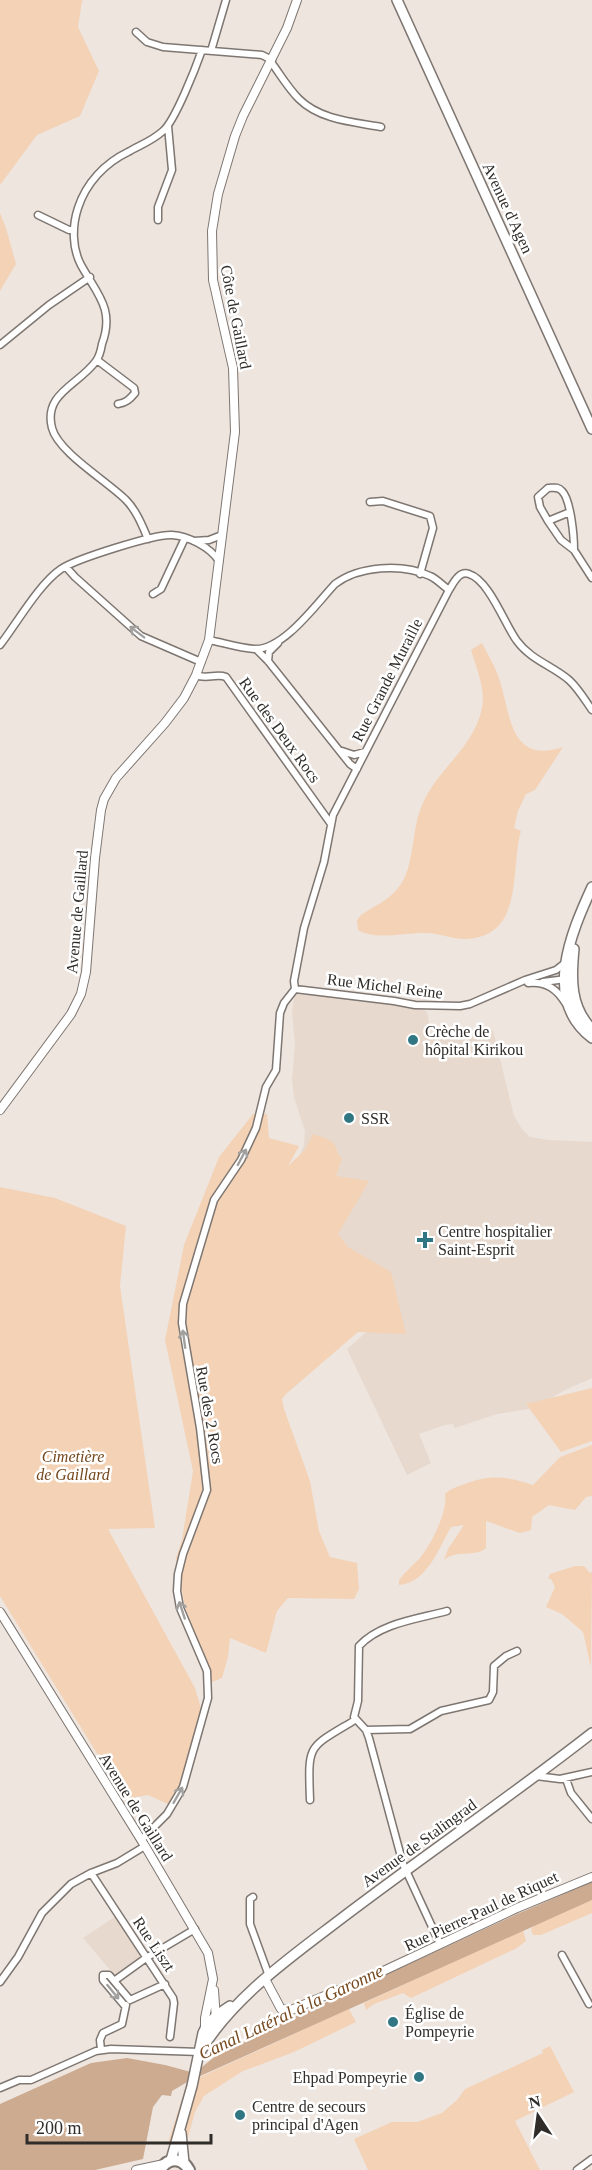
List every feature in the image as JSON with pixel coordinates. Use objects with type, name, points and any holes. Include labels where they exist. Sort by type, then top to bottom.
[{"type":"main road","name":"Avenue d'Agen","points":[[397,0],[592,429]]},
{"type":"main road","points":[[592,887],[575,932],[566,973],[564,995],[580,1028],[592,1038]]},
{"type":"main road","points":[[566,973],[574,999],[592,1031]]},
{"type":"main road","name":"Avenue de Stalingrad","points":[[199,2054],[208,2038],[229,2013],[311,1941],[592,1733]]},
{"type":"main road","name":"Avenue de Stalingrad","points":[[165,2165],[181,2129],[205,2027],[216,2016],[267,1978]]},
{"type":"main road","name":"Avenue de Stalingrad","points":[[181,2129],[188,2168]]},
{"type":"main road","points":[[165,2165],[188,2168]]},
{"type":"street","points":[[211,51],[226,0]]},
{"type":"street","name":"Côte de Gaillard","points":[[170,716],[184,698],[196,675],[209,640],[235,432],[233,362],[213,280],[212,231],[218,194],[231,145],[243,116],[272,61],[297,0]]},
{"type":"street","points":[[136,32],[147,42],[163,47],[262,55],[272,61],[301,102],[339,120],[381,127]]},
{"type":"street","points":[[148,539],[128,501],[57,441],[50,416],[53,403],[60,392],[82,376],[97,360],[106,335],[106,310],[101,296],[81,265],[76,252],[74,230],[79,205],[107,164],[147,143],[168,126],[195,71],[202,50]]},
{"type":"street","points":[[158,220],[158,207],[171,170],[168,126]]},
{"type":"street","points":[[38,215],[69,230],[74,230]]},
{"type":"street","points":[[0,345],[49,305],[90,277]]},
{"type":"street","points":[[97,360],[134,388],[135,393],[128,400],[118,404]]},
{"type":"street","points":[[574,550],[570,512],[564,492],[557,487],[548,488],[541,493],[538,500],[548,521],[561,540],[574,550],[592,578]]},
{"type":"street","points":[[370,502],[383,501],[430,516],[433,528],[420,574]]},
{"type":"street","points":[[548,521],[570,512]]},
{"type":"street","points":[[0,645],[47,581],[66,567],[148,539],[169,535],[188,540],[211,551],[219,561]]},
{"type":"street","points":[[188,540],[209,540],[222,535]]},
{"type":"street","points":[[153,594],[161,589],[188,540]]},
{"type":"street","points":[[66,567],[75,578],[141,636],[201,662]]},
{"type":"street","points":[[268,661],[269,652],[343,578],[365,570],[382,568],[430,576],[449,590]]},
{"type":"street","name":"Rue Grande Muraille","points":[[295,989],[294,981],[303,928],[324,862],[331,824],[339,802],[449,590],[463,573],[470,574],[478,580],[525,651],[570,681],[591,706]]},
{"type":"street","points":[[209,640],[256,649],[269,645],[290,633]]},
{"type":"street","points":[[256,649],[357,769]]},
{"type":"street","name":"Rue des Deux Rocs","points":[[196,675],[202,678],[225,677],[331,824]]},
{"type":"street","name":"Avenue de Gaillard","points":[[0,1110],[71,1014],[81,994],[86,972],[95,858],[104,799],[116,778],[170,716]]},
{"type":"street","points":[[341,751],[354,755],[365,752]]},
{"type":"street","name":"Rue Michel Reine","points":[[295,989],[435,1007],[471,1004],[548,973],[566,973]]},
{"type":"street","name":"Rue Michel Reine","points":[[548,973],[566,973]]},
{"type":"street","name":"Rue Michel Reine","points":[[505,989],[522,983],[543,982],[566,973]]},
{"type":"street","points":[[543,982],[559,993],[571,1013]]},
{"type":"street","name":"Rue des 2 Rocs","points":[[0,1982],[18,1957],[42,1913],[71,1884],[117,1863],[143,1843],[167,1814],[183,1786],[204,1717],[208,1698],[207,1671],[180,1608],[177,1591],[181,1562],[207,1490],[200,1428],[182,1323],[183,1304],[214,1200],[241,1160],[256,1128],[266,1087],[276,1070],[280,1013],[284,1003],[295,989]]},
{"type":"street","points":[[355,1720],[358,1701],[359,1646],[366,1638],[381,1630],[447,1611]]},
{"type":"street","name":"Avenue de Gaillard","points":[[0,1612],[208,1953],[213,1979],[205,2027]]},
{"type":"street","points":[[366,1730],[410,1729],[441,1711],[489,1700],[493,1692],[494,1666],[506,1656],[517,1651]]},
{"type":"street","points":[[355,1720],[366,1730],[405,1871],[440,1944]]},
{"type":"street","points":[[310,1800],[309,1763],[312,1749],[320,1741],[355,1720]]},
{"type":"street","points":[[544,1770],[550,1776],[563,1779],[592,1819]]},
{"type":"street","points":[[536,1776],[563,1779],[592,1772]]},
{"type":"street","name":"Rue Liszt","points":[[91,1873],[165,1984],[174,2003],[170,2037]]},
{"type":"street","name":"Rue Pierre-Paul de Riquet","points":[[267,1978],[281,2009],[291,2010],[517,1908],[592,1877]]},
{"type":"street","points":[[253,1897],[250,1899],[249,1920],[267,1978]]},
{"type":"street","points":[[114,1981],[146,1958],[195,1929]]},
{"type":"street","points":[[562,1955],[591,2005]]},
{"type":"street","points":[[125,2006],[103,1980],[104,1975],[108,1974],[130,2000]]},
{"type":"street","points":[[208,2038],[209,2030],[216,2020],[213,1979]]},
{"type":"street","points":[[101,2050],[102,2033],[122,2024],[125,2006],[130,2000],[165,1984]]},
{"type":"street","points":[[0,2088],[19,2080],[32,2080],[101,2050],[199,2054]]},
{"type":"street","points":[[577,2170],[592,2159]]},
{"type":"street","points":[[136,2170],[165,2165]]},
{"type":"shaded area","name":"Centre hospitalier Saint-Esprit","points":[[295,994],[404,1005],[426,1011],[430,1039],[493,1030],[514,1116],[522,1129],[530,1137],[592,1142],[592,1378],[534,1408],[497,1414],[455,1428],[453,1424],[445,1425],[419,1434],[431,1463],[407,1475],[347,1349],[371,1328],[271,1188],[300,1155],[304,1145],[305,1131],[294,1097],[292,1080],[295,1045],[292,1011]]},
{"type":"shaded area","points":[[592,1882],[592,1900],[189,2081],[172,2091],[171,2096],[162,2095],[153,2107],[143,2159],[95,2170],[0,2170],[0,2104],[91,2063],[127,2058],[191,2072],[202,2067],[223,2050],[517,1914]]},
{"type":"shaded area","points":[[116,1916],[144,1958],[116,1977],[83,1938]]},
{"type":"green space","points":[[0,0],[84,0],[78,27],[99,71],[80,116],[37,135],[0,185]]},
{"type":"green space","points":[[0,213],[16,264],[0,291]]},
{"type":"green space","points":[[482,643],[497,674],[515,733],[522,743],[532,749],[545,751],[563,747],[535,790],[526,794],[518,811],[514,828],[521,831],[512,898],[507,913],[498,926],[486,935],[467,939],[426,933],[382,936],[365,933],[358,930],[357,920],[390,896],[403,880],[410,860],[422,805],[478,722],[483,694],[471,650]]},
{"type":"green space","points":[[253,1114],[267,1114],[269,1138],[299,1146],[288,1166],[305,1150],[313,1134],[328,1139],[335,1146],[342,1159],[336,1176],[369,1181],[338,1234],[348,1247],[391,1272],[406,1334],[358,1332],[282,1399],[310,1481],[319,1531],[330,1557],[357,1563],[359,1589],[354,1599],[288,1598],[277,1611],[266,1653],[230,1638],[222,1678],[212,1682],[185,1607],[176,1558],[182,1540],[193,1471],[165,1340],[184,1245],[219,1157]]},
{"type":"green space","name":"Cimetière de Gaillard","points":[[0,1187],[55,1198],[126,1226],[120,1286],[155,1528],[108,1529],[195,1688],[203,1715],[182,1782],[170,1805],[148,1795],[125,1799],[0,1596]]},
{"type":"green space","points":[[592,1388],[592,1441],[561,1452],[526,1404]]},
{"type":"green space","points":[[592,1445],[592,1496],[586,1497],[575,1510],[549,1505],[532,1517],[531,1530],[520,1533],[486,1521],[486,1548],[476,1553],[454,1555],[444,1560],[448,1549],[464,1525],[451,1527],[425,1571],[409,1583],[399,1585],[399,1580],[429,1545],[444,1510],[445,1494],[449,1491],[472,1481],[489,1478],[506,1478],[533,1485],[560,1457]]},
{"type":"green space","points":[[575,1566],[584,1566],[590,1573],[592,1572],[591,1667],[583,1632],[562,1614],[546,1607],[555,1587],[551,1579],[548,1579],[550,1574]]},
{"type":"green space","points":[[592,1900],[592,1913],[541,1935],[533,1935],[531,1930],[533,1926]]},
{"type":"green space","points":[[523,1930],[526,1941],[517,1948],[411,1998],[403,1993],[374,2004],[366,2010],[364,2003]]},
{"type":"green space","points":[[349,2009],[356,2022],[294,2052],[243,2071],[204,2096],[195,2112],[188,2137],[168,2143],[187,2083]]},
{"type":"green space","points":[[550,2046],[574,2092],[515,2121],[540,2170],[368,2170],[354,2139],[392,2122],[417,2122],[442,2113],[457,2100],[465,2089],[543,2053],[542,2050]]},
{"type":"place","name":"Crèche de hôpital Kirikou","points":[[413,1040]]},
{"type":"place","name":"SSR","points":[[349,1118]]},
{"type":"place","name":"Centre hospitalier Saint-Esprit","points":[[425,1240]]},
{"type":"place","name":"Église de Pompeyrie","points":[[393,2022]]},
{"type":"place","name":"Ehpad Pompeyrie","points":[[419,2077]]},
{"type":"place","name":"Centre de secours principal d'Agen","points":[[240,2115]]},
{"type":"water label","name":"Canal Latéral à la Garonne","points":[[291,2012]]}]
